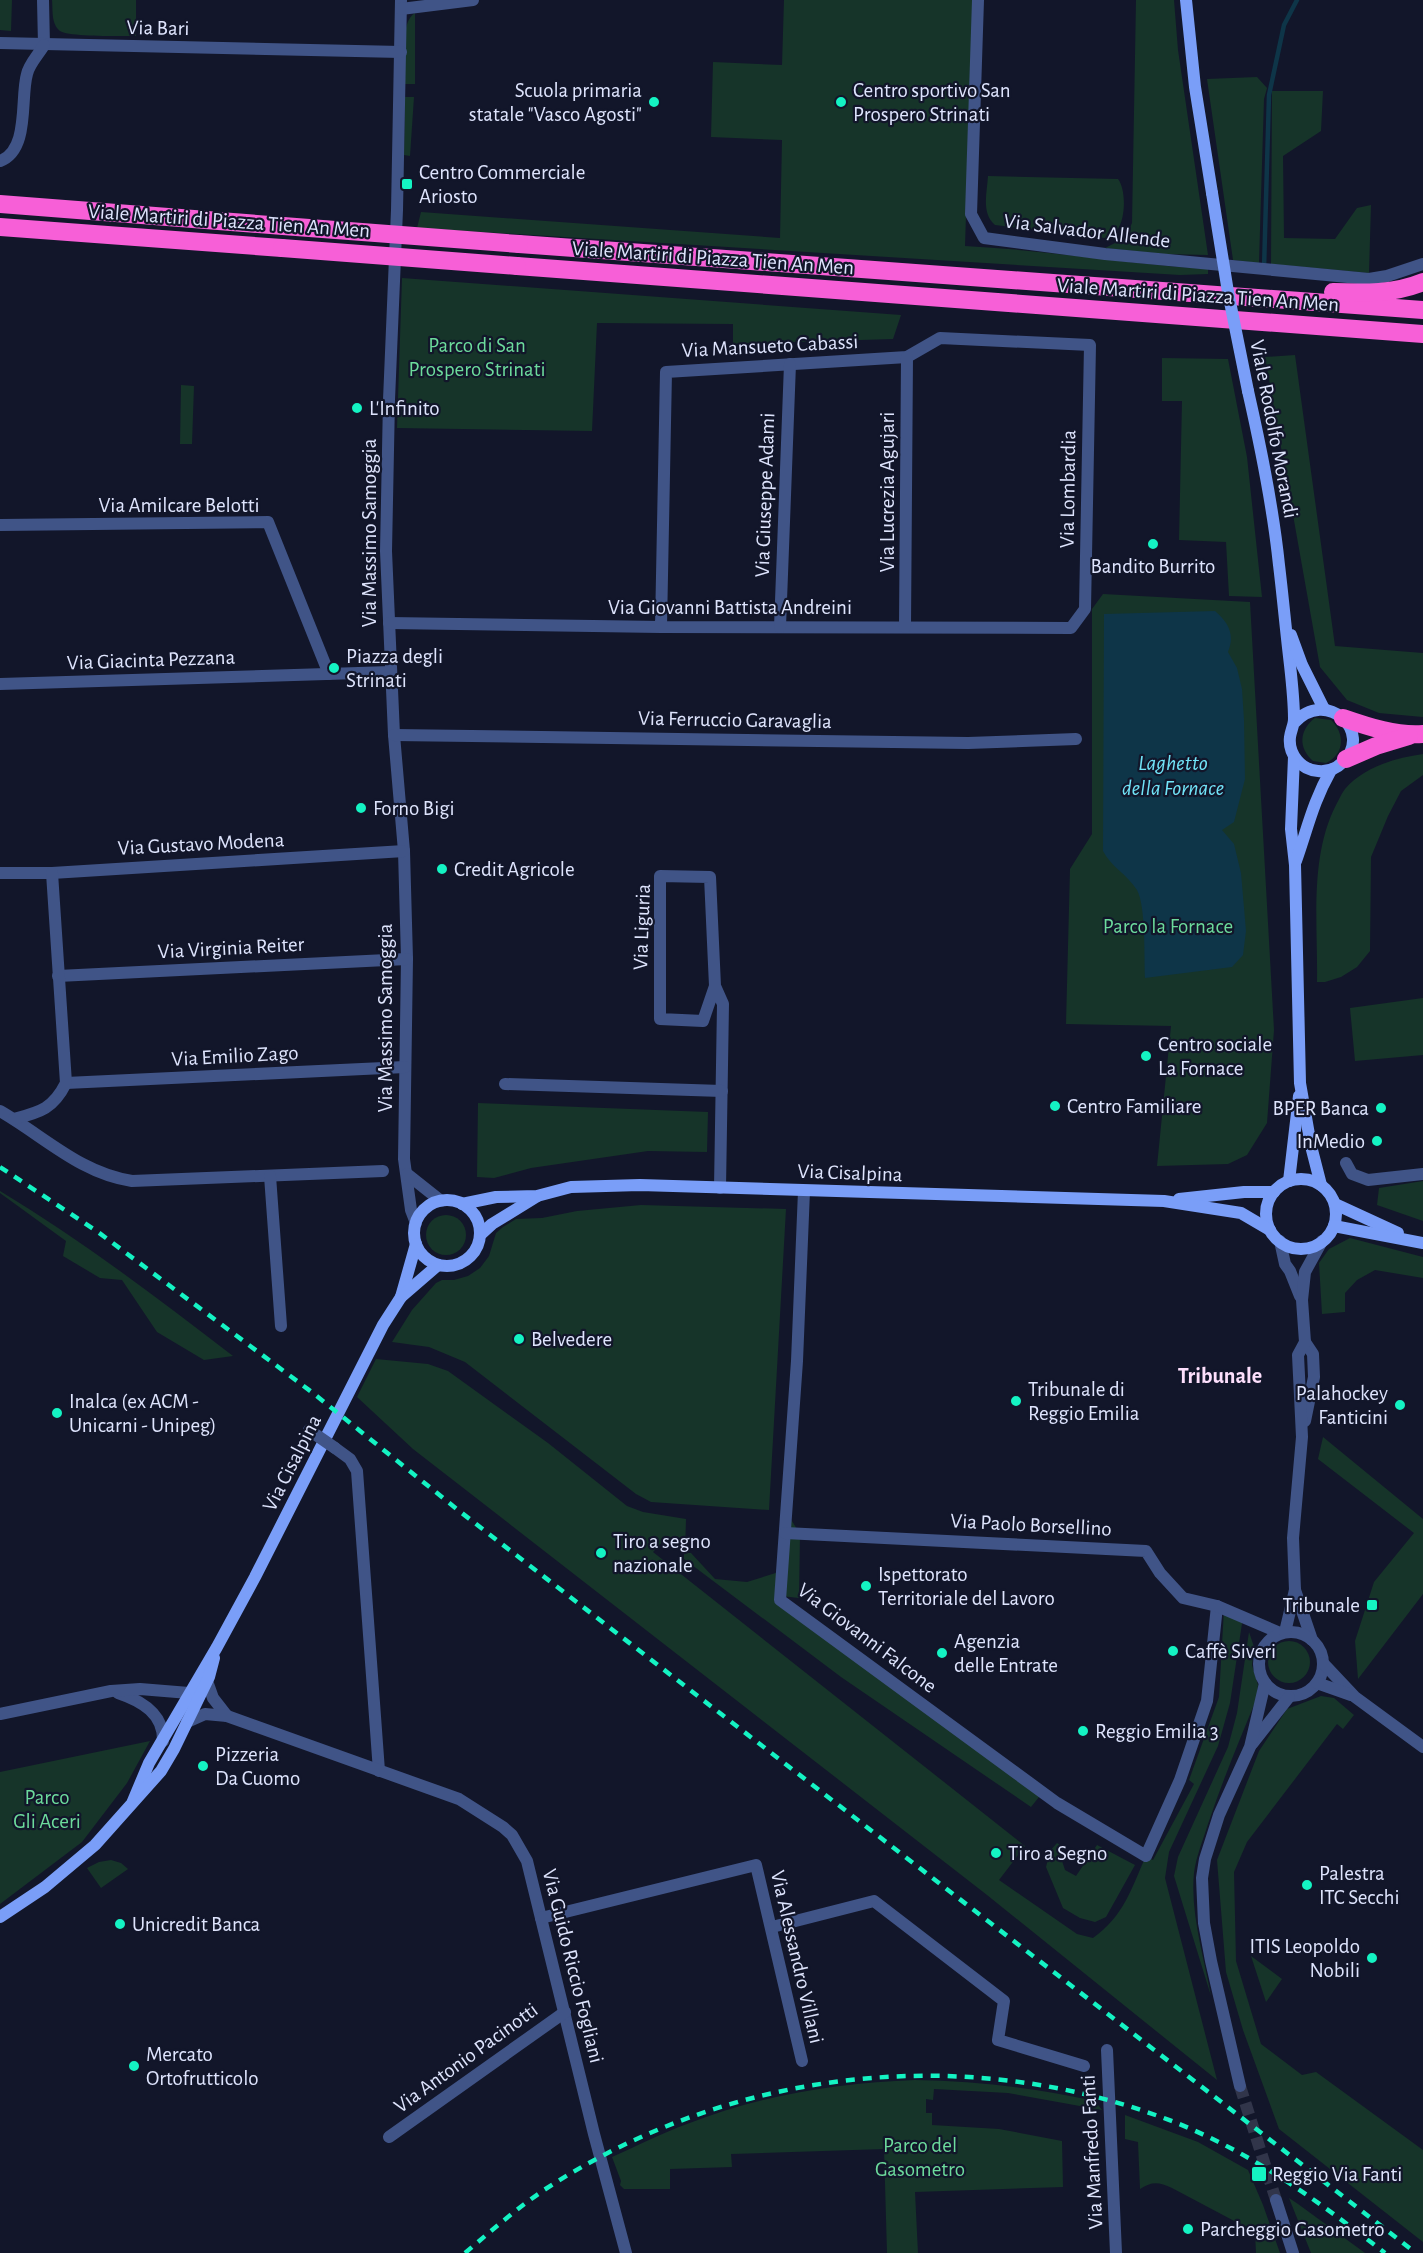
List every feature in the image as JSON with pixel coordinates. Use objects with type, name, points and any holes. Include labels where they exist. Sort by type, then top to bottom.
[{"type":"highway","name":"Viale Martiri di Piazza Tien An Men","points":[[0,204],[1423,310]]},
{"type":"highway","name":"Viale Martiri di Piazza Tien An Men","points":[[0,227],[1418,335]]},
{"type":"highway","points":[[1274,299],[1334,292],[1394,291],[1423,282]]},
{"type":"highway","points":[[1343,718],[1372,728],[1417,735]]},
{"type":"highway","points":[[1338,765],[1376,746],[1417,735]]},
{"type":"main road","name":"Viale Rodolfo Morandi","points":[[1186,0],[1195,87],[1228,292],[1267,486],[1279,564],[1293,692],[1294,723],[1290,737],[1294,757],[1291,829],[1295,865],[1300,1083],[1289,1181]]},
{"type":"main road","name":"Viale Rodolfo Morandi","points":[[1284,617],[1302,664],[1324,710]]},
{"type":"main road","points":[[1294,723],[1313,710],[1331,711],[1343,718]]},
{"type":"main road","name":"Viale Rodolfo Morandi","points":[[1295,865],[1309,815],[1318,793],[1350,752],[1352,734],[1343,718]]},
{"type":"main road","points":[[1294,757],[1304,767],[1313,770],[1338,765]]},
{"type":"main road","name":"Viale Rodolfo Morandi","points":[[1300,1083],[1311,1146],[1321,1185]]},
{"type":"main road","points":[[1270,1230],[1266,1211],[1274,1192],[1289,1181],[1311,1180],[1330,1193],[1335,1204],[1336,1215],[1334,1226],[1322,1241],[1312,1247],[1301,1248],[1290,1247],[1280,1241]]},
{"type":"main road","name":"Via Cisalpina","points":[[441,1201],[462,1204],[496,1197],[537,1196],[571,1187],[640,1185],[1164,1201],[1241,1213],[1270,1230],[1280,1241]]},
{"type":"main road","name":"Via Cisalpina","points":[[1164,1201],[1244,1192],[1274,1192]]},
{"type":"main road","name":"Via Cisalpina","points":[[401,1297],[438,1265],[457,1264],[466,1260],[473,1253],[480,1235],[492,1224],[537,1196]]},
{"type":"main road","points":[[416,1223],[425,1209],[441,1201]]},
{"type":"main road","points":[[462,1204],[476,1217],[480,1235]]},
{"type":"main road","points":[[1335,1204],[1419,1242]]},
{"type":"main road","name":"Via Cisalpina","points":[[133,1801],[149,1763],[164,1742],[217,1647],[383,1326],[401,1297],[416,1244],[414,1234],[416,1223]]},
{"type":"main road","points":[[1334,1226],[1419,1242]]},
{"type":"main road","points":[[416,1244],[421,1253],[438,1265]]},
{"type":"main road","name":"Via Cisalpina","points":[[0,1917],[45,1887],[95,1845],[161,1771],[207,1681],[217,1647]]},
{"type":"street","points":[[0,161],[4,160],[14,147],[22,130],[27,72],[44,45],[44,0]]},
{"type":"street","points":[[401,4],[473,0]]},
{"type":"street","name":"Via Salvador Allende","points":[[978,0],[971,214],[984,238],[1105,254],[1369,279],[1387,276],[1423,264]]},
{"type":"street","name":"Via Massimo Samoggia","points":[[401,4],[397,210],[388,400],[386,550],[394,735],[404,851],[407,959],[404,1159],[407,1186],[416,1223]]},
{"type":"street","name":"Via Bari","points":[[0,43],[401,52]]},
{"type":"street","name":"Via Mansueto Cabassi","points":[[661,627],[666,372],[907,357],[940,338],[1090,345]]},
{"type":"street","name":"Via Lombardia","points":[[1071,628],[1085,609],[1090,345]]},
{"type":"street","name":"Via Lucrezia Agujari","points":[[905,627],[907,357]]},
{"type":"street","name":"Via Giuseppe Adami","points":[[780,627],[790,364]]},
{"type":"street","name":"Via Amilcare Belotti","points":[[0,525],[268,522],[329,674]]},
{"type":"street","name":"Via Giovanni Battista Andreini","points":[[388,624],[1071,628]]},
{"type":"street","points":[[329,674],[391,672]]},
{"type":"street","name":"Via Giacinta Pezzana","points":[[0,684],[329,674]]},
{"type":"street","name":"Via Ferruccio Garavaglia","points":[[394,735],[968,743],[1076,738]]},
{"type":"street","name":"Via Gustavo Modena","points":[[0,873],[52,873],[404,851]]},
{"type":"street","points":[[14,1119],[38,1113],[48,1107],[59,1098],[66,1083],[52,873]]},
{"type":"street","name":"Via Liguria","points":[[715,986],[703,1021],[660,1019],[660,876],[710,877],[715,986],[723,1004],[720,1188]]},
{"type":"street","name":"Via Virginia Reiter","points":[[58,976],[407,959]]},
{"type":"street","name":"Via Emilio Zago","points":[[66,1083],[405,1067]]},
{"type":"street","points":[[505,1084],[722,1091]]},
{"type":"street","points":[[0,1111],[86,1167],[114,1178],[132,1181],[382,1172]]},
{"type":"street","points":[[1346,1163],[1352,1174],[1368,1180],[1423,1174]]},
{"type":"street","points":[[407,1173],[441,1201]]},
{"type":"street","points":[[270,1176],[281,1326]]},
{"type":"street","name":"Via Giovanni Falcone","points":[[804,1191],[797,1361],[780,1600],[1057,1803],[1146,1856],[1180,1780],[1208,1701],[1218,1606]]},
{"type":"street","points":[[1280,1241],[1285,1264],[1302,1300]]},
{"type":"street","points":[[1322,1241],[1305,1272],[1302,1300],[1305,1342],[1313,1354],[1314,1377],[1302,1437],[1293,1538],[1295,1590],[1312,1640],[1320,1650],[1323,1663],[1354,1697],[1423,1746]]},
{"type":"street","points":[[309,1430],[350,1459],[357,1472],[380,1771]]},
{"type":"street","name":"Via Paolo Borsellino","points":[[785,1533],[1146,1551],[1160,1573],[1184,1598],[1218,1606],[1282,1633]]},
{"type":"street","points":[[1282,1633],[1295,1590]]},
{"type":"street","points":[[1247,1619],[1265,1644]]},
{"type":"street","points":[[1312,1640],[1297,1632],[1282,1633],[1265,1644],[1258,1663],[1264,1683],[1273,1692],[1289,1697],[1306,1693],[1317,1683],[1323,1663]]},
{"type":"street","points":[[207,1681],[213,1698],[227,1716]]},
{"type":"street","points":[[1240,2086],[1204,1923],[1202,1878],[1205,1859],[1219,1815],[1250,1747],[1264,1683]]},
{"type":"street","points":[[1317,1683],[1354,1697]]},
{"type":"street","points":[[0,1714],[111,1691],[140,1689],[189,1694]]},
{"type":"street","points":[[111,1691],[137,1700],[148,1707],[160,1721],[164,1730],[164,1742]]},
{"type":"street","points":[[1250,1747],[1289,1697]]},
{"type":"street","name":"Via Guido Riccio Fogliani","points":[[187,1722],[205,1714],[227,1716],[459,1799],[512,1835],[527,1861],[594,2134],[626,2253]]},
{"type":"street","name":"Via Alessandro Villani","points":[[541,1918],[756,1865],[802,2061]]},
{"type":"street","points":[[772,1927],[874,1901],[1004,2001],[998,2040],[1084,2066]]},
{"type":"street","name":"Via Antonio Pacinotti","points":[[389,2137],[565,2012]]},
{"type":"street","name":"Via Manfredo Fanti","points":[[1107,2050],[1116,2253]]},
{"type":"street","points":[[1276,2200],[1293,2253]]},
{"type":"green space","points":[[0,0],[12,0],[11,31],[0,30]]},
{"type":"green space","points":[[52,0],[136,0],[136,36],[85,35],[60,31],[54,21]]},
{"type":"green space","name":"Centro sportivo San Prospero Strinati","points":[[784,0],[973,0],[965,246],[1208,269],[1208,274],[1180,275],[417,228],[421,212],[780,238],[782,140],[711,137],[713,62],[782,65]]},
{"type":"green space","points":[[1136,0],[1174,0],[1178,50],[1208,255],[1164,254],[1105,248],[1125,238],[1132,223]]},
{"type":"green space","points":[[415,13],[415,84],[405,84],[405,35],[410,18]]},
{"type":"green space","points":[[1257,77],[1267,88],[1264,99],[1259,263],[1233,260],[1207,79]]},
{"type":"green space","points":[[1272,91],[1323,91],[1321,131],[1283,156],[1284,238],[1335,239],[1357,208],[1371,205],[1369,273],[1271,264]]},
{"type":"green space","points":[[405,97],[414,97],[410,156],[404,155]]},
{"type":"green space","points":[[988,176],[1118,179],[1124,197],[1120,225],[1115,233],[1105,238],[995,225],[986,209]]},
{"type":"green space","name":"Parco di San Prospero Strinati","points":[[402,278],[901,315],[893,339],[733,344],[733,324],[597,323],[592,431],[397,428]]},
{"type":"green space","points":[[1295,355],[1335,646],[1423,653],[1423,717],[1379,713],[1347,700],[1320,667],[1265,357]]},
{"type":"green space","points":[[1162,358],[1228,359],[1247,457],[1262,597],[1229,596],[1226,542],[1179,540],[1182,401],[1162,401]]},
{"type":"green space","points":[[181,385],[194,386],[192,444],[180,444]]},
{"type":"green space","name":"Parco la Fornace","points":[[1103,594],[1250,602],[1274,1030],[1267,1123],[1247,1155],[1228,1164],[1157,1166],[1171,1026],[1066,1024],[1070,869],[1092,834],[1092,609]]},
{"type":"green space","points":[[1315,718],[1331,720],[1341,737],[1340,749],[1326,763],[1313,761],[1303,745],[1303,733]]},
{"type":"green space","points":[[1423,754],[1423,775],[1401,791],[1371,857],[1370,951],[1357,967],[1341,977],[1317,982],[1318,869],[1327,825],[1336,805],[1345,789],[1371,769],[1391,761]]},
{"type":"green space","points":[[1423,998],[1423,1055],[1355,1061],[1350,1008]]},
{"type":"green space","points":[[478,1103],[708,1112],[707,1152],[648,1151],[531,1168],[494,1178],[477,1177]]},
{"type":"green space","points":[[1423,1181],[1423,1221],[1377,1205],[1379,1188]]},
{"type":"green space","points":[[0,1191],[90,1250],[233,1356],[204,1360],[157,1332],[122,1280],[100,1278],[63,1256],[66,1241]]},
{"type":"green space","points":[[641,1205],[786,1209],[769,1510],[651,1502],[636,1494],[465,1362],[429,1347],[392,1342],[412,1310],[436,1283],[468,1276],[480,1268],[489,1256],[496,1233],[516,1219],[542,1218],[577,1211]]},
{"type":"green space","points":[[446,1215],[460,1221],[466,1235],[460,1249],[446,1255],[432,1249],[426,1235],[432,1221]]},
{"type":"green space","points":[[1350,1238],[1423,1257],[1423,1278],[1375,1270],[1357,1280],[1345,1293],[1345,1312],[1322,1314],[1319,1263],[1329,1249]]},
{"type":"green space","points":[[376,1359],[428,1364],[448,1371],[548,1443],[627,1506],[643,1512],[686,1519],[685,1553],[691,1553],[715,1579],[747,1582],[782,1571],[787,1513],[800,1534],[799,1598],[781,1596],[1043,1792],[1031,1807],[841,1677],[684,1559],[684,1554],[666,1538],[653,1552],[1025,1846],[999,1880],[1077,1934],[1093,1938],[1112,1921],[1126,1901],[1146,1856],[1153,1860],[1194,1784],[1189,1780],[1219,1697],[1224,1609],[1243,1617],[1230,1703],[1218,1746],[1169,1852],[1165,1878],[1217,2080],[987,1895],[413,1449],[357,1397]]},
{"type":"green space","points":[[1323,1437],[1423,1519],[1423,1594],[1358,1679],[1355,1641],[1374,1582],[1414,1533],[1318,1459]]},
{"type":"green space","points":[[1249,1632],[1254,1647],[1252,1665],[1258,1685],[1256,1700],[1213,1808],[1194,1873],[1194,1904],[1198,1935],[1211,1996],[1174,1876],[1178,1857],[1228,1747],[1237,1713]]},
{"type":"green space","points":[[1289,1641],[1304,1647],[1310,1662],[1304,1677],[1289,1683],[1274,1677],[1268,1662],[1274,1647]]},
{"type":"green space","points":[[1321,1696],[1334,1698],[1354,1715],[1343,1729],[1337,1724],[1247,1842],[1234,1872],[1236,1961],[1261,2044],[1302,2075],[1316,2072],[1423,2150],[1423,2242],[1279,2129],[1243,2030],[1226,1972],[1217,1860],[1259,1751],[1287,1709]]},
{"type":"green space","name":"Parco Gli Aceri","points":[[150,1741],[127,1783],[82,1842],[0,1904],[0,1772]]},
{"type":"green space","points":[[1057,1843],[1065,1848],[1061,1858],[1065,1870],[1076,1876],[1097,1845],[1135,1865],[1106,1917],[1095,1922],[1080,1918],[1063,1908],[1046,1867],[1050,1851]]},
{"type":"green space","points":[[111,1860],[121,1863],[128,1869],[101,1888],[87,1868],[99,1862]]},
{"type":"green space","points":[[1251,1956],[1282,1979],[1266,2002]]},
{"type":"green space","name":"Parco del Gasometro","points":[[915,2080],[1006,2086],[1050,2092],[1095,2101],[1102,2110],[1008,2093],[934,2089],[933,2100],[926,2099],[926,2113],[932,2113],[932,2125],[999,2129],[1062,2141],[1063,2187],[915,2192],[918,2253],[887,2253],[884,2149],[731,2154],[732,2167],[670,2169],[670,2189],[624,2189],[620,2185],[621,2181],[612,2157],[668,2131],[715,2114],[742,2105],[799,2092],[857,2084]]},
{"type":"green space","points":[[1125,2115],[1198,2142],[1248,2170],[1280,2253],[1256,2253],[1255,2232],[1172,2188],[1156,2183],[1140,2189],[1138,2142],[1125,2139]]},
{"type":"green space","points":[[1289,2198],[1298,2204],[1365,2253],[1311,2253]]},
{"type":"water","name":"Laghetto della Fornace","points":[[1215,611],[1224,620],[1231,635],[1228,652],[1237,668],[1242,689],[1245,779],[1234,822],[1222,830],[1234,844],[1241,873],[1246,931],[1243,955],[1232,967],[1145,978],[1140,898],[1133,884],[1110,862],[1103,851],[1104,614]]},
{"type":"waterway","points":[[1264,269],[1269,95],[1284,25],[1297,0]]},
{"type":"tunnel","points":[[1240,2086],[1276,2200]]},
{"type":"railway","points":[[0,1167],[98,1232],[313,1393],[458,1510],[1416,2253]]},
{"type":"railway","points":[[465,2253],[544,2190],[614,2150],[688,2118],[765,2095],[844,2081],[924,2076],[1004,2080],[1083,2094],[1161,2117],[1192,2129],[1251,2159],[1305,2194],[1385,2253]]},
{"type":"place","name":"Scuola primaria statale \"Vasco Agosti\"","points":[[654,102]]},
{"type":"place","name":"Centro sportivo San Prospero Strinati","points":[[841,102]]},
{"type":"place","name":"Centro Commerciale Ariosto","points":[[407,184]]},
{"type":"place","name":"L'Infinito","points":[[357,408]]},
{"type":"place","name":"Bandito Burrito","points":[[1153,544]]},
{"type":"place","name":"Piazza degli Strinati","points":[[334,668]]},
{"type":"place","name":"Forno Bigi","points":[[361,808]]},
{"type":"place","name":"Credit Agricole","points":[[442,869]]},
{"type":"place","name":"Centro sociale La Fornace","points":[[1146,1056]]},
{"type":"place","name":"Centro Familiare","points":[[1055,1106]]},
{"type":"place","name":"BPER Banca","points":[[1381,1108]]},
{"type":"place","name":"InMedio","points":[[1377,1141]]},
{"type":"place","name":"Belvedere","points":[[519,1339]]},
{"type":"place","name":"Tribunale di Reggio Emilia","points":[[1016,1401]]},
{"type":"place","name":"Palahockey Fanticini","points":[[1400,1405]]},
{"type":"place","name":"Inalca (ex ACM - Unicarni - Unipeg)","points":[[57,1413]]},
{"type":"place","name":"Tiro a segno nazionale","points":[[601,1553]]},
{"type":"place","name":"Ispettorato Territoriale del Lavoro","points":[[866,1586]]},
{"type":"place","name":"Tribunale","points":[[1372,1605]]},
{"type":"place","name":"Caffè Siveri","points":[[1173,1651]]},
{"type":"place","name":"Agenzia delle Entrate","points":[[942,1653]]},
{"type":"place","name":"Reggio Emilia 3","points":[[1083,1731]]},
{"type":"place","name":"Pizzeria Da Cuomo","points":[[203,1766]]},
{"type":"place","name":"Tiro a Segno","points":[[996,1853]]},
{"type":"place","name":"Palestra ITC Secchi","points":[[1307,1885]]},
{"type":"place","name":"Unicredit Banca","points":[[120,1924]]},
{"type":"place","name":"ITIS Leopoldo Nobili","points":[[1372,1958]]},
{"type":"place","name":"Mercato Ortofrutticolo","points":[[134,2066]]},
{"type":"place","name":"Reggio Via Fanti","points":[[1259,2174]]},
{"type":"place","name":"Parcheggio Gasometro","points":[[1188,2229]]},
{"type":"district","name":"Tribunale","points":[[1220,1376]]}]
